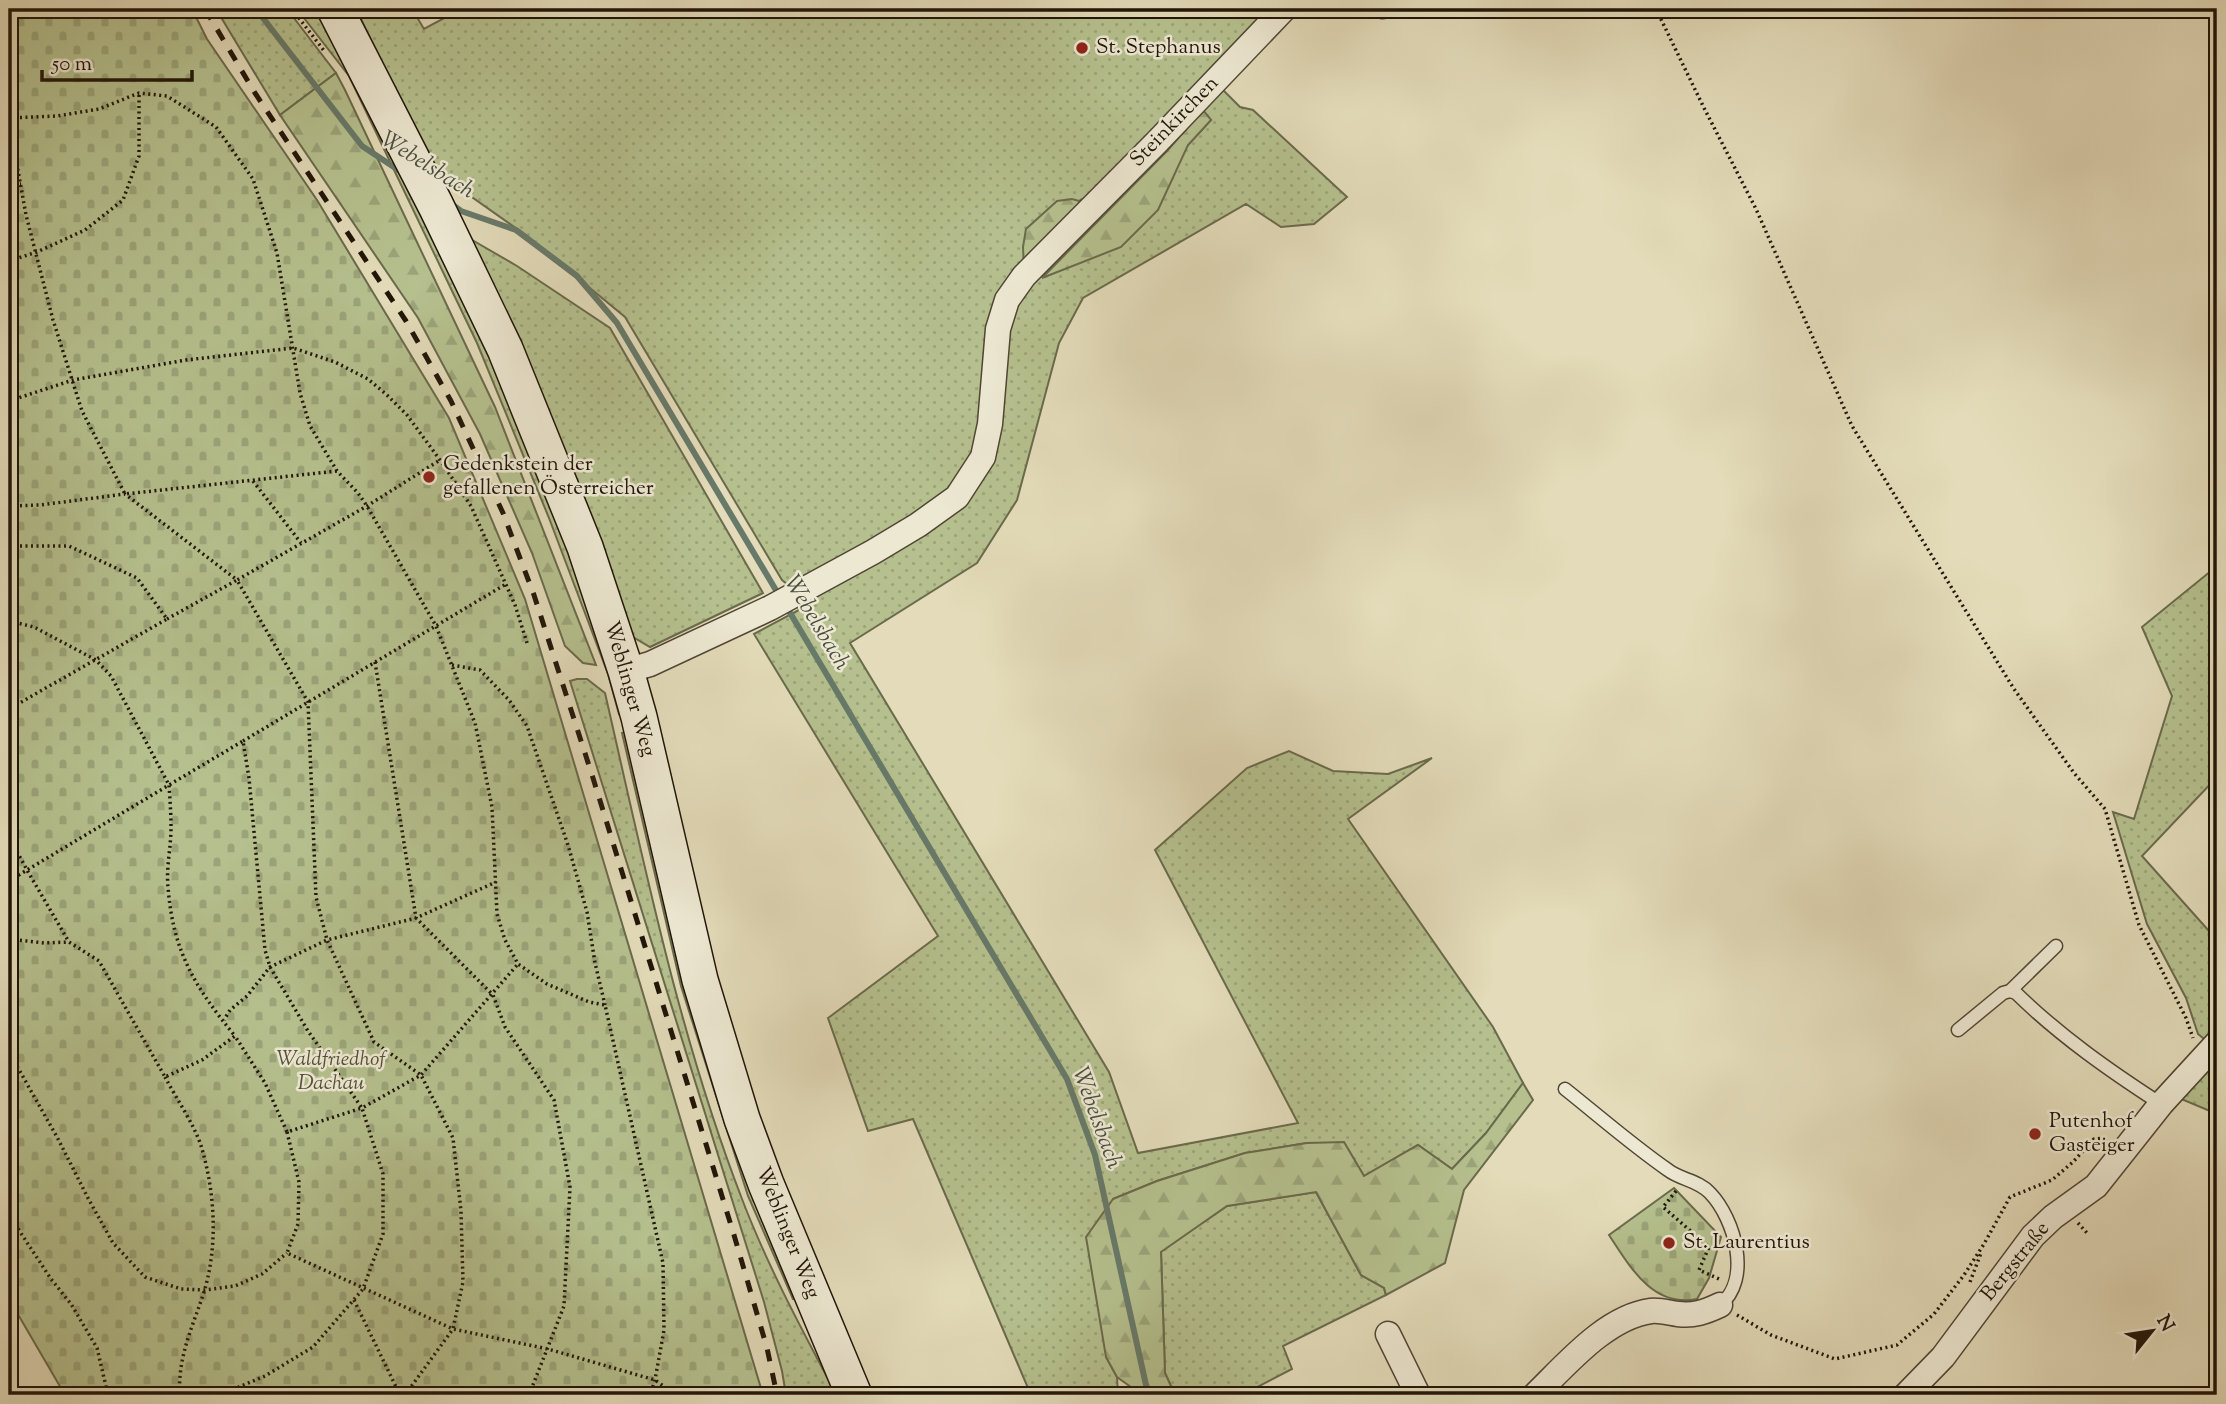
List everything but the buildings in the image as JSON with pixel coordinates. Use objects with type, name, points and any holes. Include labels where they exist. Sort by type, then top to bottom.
[{"type":"street","name":"Weblinger Weg","points":[[335,9],[436,206],[510,361],[585,547],[626,671],[657,790],[700,980],[742,1119],[766,1184],[854,1395]]},
{"type":"street","name":"Steinkirchen","points":[[626,671],[650,664],[781,602],[918,525],[957,497],[983,457],[990,424],[998,329],[1007,300],[1024,276],[1284,9]]},
{"type":"street","name":"Bergstraße","points":[[1906,1395],[1943,1357],[2033,1236],[2053,1217],[2096,1186],[2161,1104],[2212,1048]]},
{"type":"street","points":[[1535,1395],[1592,1340],[1622,1322],[1653,1311],[1690,1315],[1720,1306]]},
{"type":"street","points":[[1388,1334],[1418,1395]]},
{"type":"lane","points":[[1369,9],[1382,12],[1404,9]]},
{"type":"lane","points":[[1958,1030],[2003,993],[2010,991],[2056,946]]},
{"type":"lane","points":[[2010,991],[2016,993],[2048,1024],[2120,1078],[2161,1104]]},
{"type":"lane","points":[[1565,1089],[1670,1172],[1698,1183],[1719,1203],[1734,1236],[1737,1276],[1732,1292],[1720,1306]]},
{"type":"path","points":[[1656,9],[1756,209],[1852,426],[2014,690],[2074,773],[2105,809],[2139,925],[2186,1018],[2195,1042],[2212,1048]]},
{"type":"path","points":[[9,261],[37,252],[85,230],[123,200],[139,156],[139,93]]},
{"type":"path","points":[[354,1300],[403,1395],[453,1329],[463,1282],[461,1211],[453,1139],[421,1075],[374,1042],[327,940],[316,897],[308,702],[237,580],[125,494],[82,411],[53,320],[26,215],[9,119],[57,116],[99,109],[139,93],[167,96],[216,127],[253,179],[277,253],[300,393],[310,426],[337,471],[367,506],[436,626],[475,723],[492,807],[497,914],[505,940],[518,964],[547,984],[589,1002],[605,1005]]},
{"type":"path","points":[[9,184],[21,184]]},
{"type":"path","points":[[9,401],[73,380],[186,360],[293,348],[335,362],[368,379],[387,395],[407,415],[440,460],[471,506],[506,584],[527,643]]},
{"type":"path","points":[[9,709],[367,506],[440,460]]},
{"type":"path","points":[[9,506],[40,505],[337,471]]},
{"type":"path","points":[[252,480],[301,543]]},
{"type":"path","points":[[9,546],[69,547],[80,552],[137,579],[167,619]]},
{"type":"path","points":[[9,881],[506,584]]},
{"type":"path","points":[[9,621],[34,627],[96,660],[111,676],[169,785],[171,828],[167,885],[173,930],[193,979],[265,1083],[287,1132],[299,1182],[298,1224],[287,1253],[261,1274],[235,1286],[205,1290],[181,1289],[145,1277],[113,1243],[9,1052]]},
{"type":"path","points":[[375,662],[416,918],[493,995],[505,1027],[554,1100],[570,1187],[565,1306],[529,1395]]},
{"type":"path","points":[[452,665],[480,670],[509,700],[527,726],[568,845],[584,901],[663,1263],[664,1330],[650,1395]]},
{"type":"path","points":[[220,1395],[265,1376],[313,1347],[363,1289],[383,1234],[383,1174],[362,1108],[307,1031],[270,967],[265,950],[243,741]]},
{"type":"path","points":[[9,837],[69,942],[99,961],[202,1147],[213,1203],[212,1252],[205,1290],[178,1376],[180,1395]]},
{"type":"path","points":[[223,1020],[270,967],[327,940],[416,918],[496,882]]},
{"type":"path","points":[[9,939],[44,943],[69,942]]},
{"type":"path","points":[[287,1132],[362,1108],[421,1075],[518,964]]},
{"type":"path","points":[[165,1077],[202,1060],[235,1036]]},
{"type":"path","points":[[1720,1306],[1772,1335],[1835,1359],[1897,1345],[1934,1314],[1984,1244],[2010,1198],[2052,1180],[2094,1139],[2109,1137],[2127,1145]]},
{"type":"path","points":[[1676,1190],[1663,1206],[1709,1247],[1699,1270],[1710,1275]]},
{"type":"path","points":[[9,1215],[51,1279],[71,1304],[96,1348],[108,1395]]},
{"type":"path","points":[[287,1253],[453,1329],[548,1349],[655,1380],[676,1395]]},
{"type":"green space","name":"Waldfriedhof Dachau","points":[[9,9],[192,9],[207,39],[317,200],[449,418],[525,599],[763,1395],[65,1395],[9,1299]]},
{"type":"green space","points":[[216,9],[287,9],[336,73],[280,115]]},
{"type":"green space","points":[[297,9],[324,9],[386,128],[562,518],[623,712],[619,714],[608,674],[549,518],[477,343],[349,76]]},
{"type":"green space","points":[[356,9],[412,9],[424,29],[461,9],[1280,9],[1218,85],[1240,107],[1253,110],[1347,197],[1314,224],[1281,227],[1246,204],[1083,298],[1059,343],[1017,500],[977,563],[850,643],[1109,1072],[1138,1153],[1298,1123],[1155,850],[1247,768],[1289,751],[1333,771],[1388,774],[1432,758],[1348,819],[1493,1027],[1523,1083],[1486,1133],[1452,1169],[1418,1145],[1364,1176],[1344,1143],[1307,1143],[1245,1153],[1157,1181],[1113,1199],[1106,1357],[1117,1377],[1118,1395],[1031,1395],[913,1119],[868,1131],[828,1018],[938,936],[754,634],[799,610],[793,589],[782,580],[625,317],[527,236],[435,171]],"holes":[[[1203,111],[1211,120],[1188,145],[1044,277]]]},
{"type":"green space","points":[[336,73],[495,407],[596,665],[583,663],[565,646],[532,553],[480,434],[418,318],[280,115]]},
{"type":"green space","points":[[1203,110],[1211,120],[1188,145],[1158,210],[1121,247],[1042,278],[1167,151]]},
{"type":"green space","points":[[1105,188],[1024,269],[1026,229],[1057,201],[1079,201]]},
{"type":"green space","points":[[467,237],[517,266],[610,328],[763,593],[650,647],[633,637]]},
{"type":"green space","points":[[2217,566],[2217,777],[2142,856],[2217,940],[2217,1034],[2209,1043],[2198,1034],[2186,998],[2147,924],[2113,812],[2134,819],[2172,696],[2142,627]]},
{"type":"green space","points":[[587,679],[605,693],[681,1012],[742,1199],[786,1298],[836,1394],[786,1395],[764,1302],[570,681]]},
{"type":"green space","points":[[628,731],[800,1300],[793,1299],[748,1196],[681,986],[622,733]]},
{"type":"green space","points":[[2217,1055],[2217,1114],[2174,1096]]},
{"type":"green space","points":[[1523,1083],[1533,1100],[1464,1190],[1445,1263],[1386,1295],[1384,1288],[1361,1275],[1316,1192],[1227,1206],[1161,1252],[1165,1373],[1175,1395],[1142,1395],[1117,1377],[1106,1357],[1086,1237],[1113,1199],[1157,1181],[1245,1153],[1307,1143],[1344,1142],[1364,1176],[1418,1145],[1452,1169],[1486,1133]]},
{"type":"green space","points":[[1674,1188],[1721,1237],[1709,1278],[1697,1299],[1681,1300],[1655,1291],[1634,1272],[1609,1235]]},
{"type":"green space","points":[[1316,1192],[1361,1275],[1384,1288],[1386,1295],[1283,1346],[1292,1369],[1242,1395],[1175,1395],[1165,1373],[1161,1251],[1227,1206]]},
{"type":"waterway","name":"Webelsbach","points":[[256,9],[362,146],[403,173]]},
{"type":"waterway","name":"Webelsbach","points":[[450,203],[461,211],[516,230],[577,276],[617,323],[780,597]]},
{"type":"waterway","name":"Webelsbach","points":[[786,606],[1067,1079],[1095,1155],[1146,1385],[1151,1395]]},
{"type":"railway","points":[[205,9],[255,93],[406,321],[451,401],[503,513],[534,595],[593,778],[734,1235],[767,1348],[777,1395]]},
{"type":"place","name":"St. Stephanus","points":[[1082,48]]},
{"type":"place","name":"Gedenkstein der gefallenen Österreicher","points":[[429,477]]},
{"type":"place","name":"Putenhof Gasteiger","points":[[2035,1134]]},
{"type":"place","name":"St. Laurentius","points":[[1669,1243]]}]
